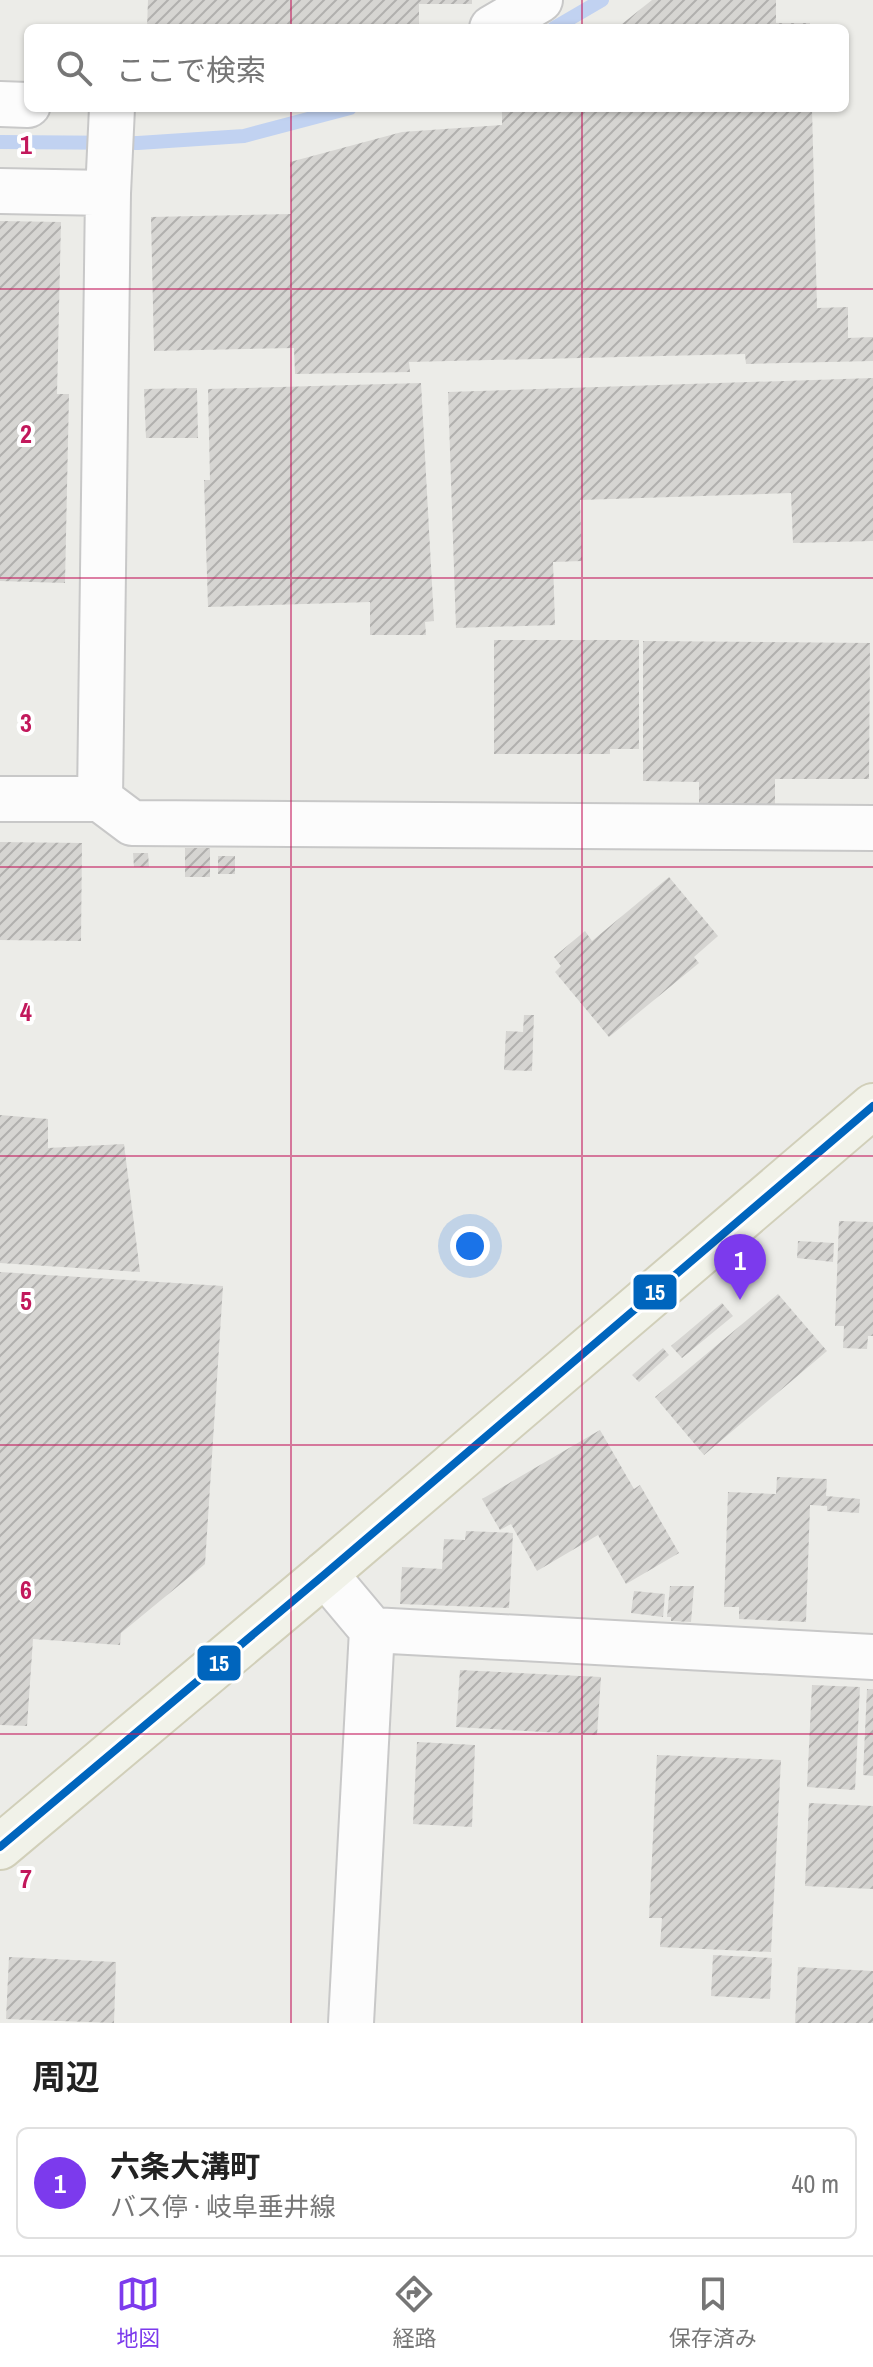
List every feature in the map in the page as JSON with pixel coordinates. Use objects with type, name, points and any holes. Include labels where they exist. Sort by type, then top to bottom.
[{"type":"main road","points":[[0,1847],[873,1106]]},
{"type":"street","points":[[499,24],[540,0]]},
{"type":"street","points":[[0,104],[24,105]]},
{"type":"street","points":[[100,799],[108,193],[112,112]]},
{"type":"street","points":[[0,191],[108,193]]},
{"type":"street","points":[[0,799],[100,799],[132,823],[873,828]]},
{"type":"street","points":[[325,1574],[372,1630],[351,2023]]},
{"type":"street","points":[[372,1630],[873,1657]]},
{"type":"building","points":[[148,0],[472,0],[472,4],[419,4],[419,24],[147,24]]},
{"type":"building","points":[[652,0],[776,0],[776,23],[810,23],[810,24],[622,24]]},
{"type":"building","points":[[502,112],[812,112],[817,308],[848,307],[848,338],[873,337],[873,361],[746,364],[745,354],[409,362],[410,372],[295,374],[294,348],[154,351],[151,217],[291,214],[290,162],[402,132],[502,125]]},
{"type":"building","points":[[0,221],[61,222],[57,394],[69,394],[65,583],[0,581]]},
{"type":"building","points":[[873,378],[873,541],[793,543],[791,493],[580,500],[582,561],[553,562],[555,625],[456,628],[448,392]]},
{"type":"building","points":[[421,383],[434,621],[425,622],[426,635],[370,635],[370,602],[208,607],[204,480],[210,480],[208,389]]},
{"type":"building","points":[[197,388],[198,438],[146,438],[144,389]]},
{"type":"building","points":[[494,640],[639,640],[639,749],[610,749],[610,754],[494,754]]},
{"type":"building","points":[[643,641],[870,643],[869,779],[775,779],[775,808],[699,808],[699,782],[643,781]]},
{"type":"building","points":[[0,842],[82,843],[81,941],[0,940]]},
{"type":"building","points":[[185,848],[210,848],[210,877],[185,877]]},
{"type":"building","points":[[133,853],[148,853],[149,867],[134,867]]},
{"type":"building","points":[[218,856],[235,856],[235,874],[218,874]]},
{"type":"building","points":[[669,877],[718,936],[694,957],[699,963],[609,1037],[555,972],[561,966],[554,957],[585,931],[592,941]]},
{"type":"building","points":[[524,1015],[534,1015],[532,1071],[504,1070],[506,1031],[523,1032]]},
{"type":"building","points":[[0,1115],[48,1119],[48,1148],[124,1144],[140,1272],[0,1263]]},
{"type":"building","points":[[839,1221],[873,1222],[873,1336],[868,1336],[867,1349],[843,1348],[844,1326],[835,1326]]},
{"type":"building","points":[[798,1241],[834,1243],[833,1262],[797,1258]]},
{"type":"building","points":[[0,1272],[223,1286],[205,1564],[121,1633],[120,1645],[33,1639],[27,1726],[0,1725]]},
{"type":"building","points":[[778,1294],[827,1351],[704,1455],[655,1397]]},
{"type":"building","points":[[722,1303],[733,1316],[682,1358],[671,1346]]},
{"type":"building","points":[[663,1348],[669,1355],[639,1382],[632,1375]]},
{"type":"building","points":[[600,1430],[634,1489],[640,1485],[679,1553],[626,1584],[598,1535],[537,1571],[511,1524],[500,1530],[482,1499]]},
{"type":"building","points":[[777,1477],[827,1479],[826,1496],[860,1499],[859,1513],[827,1511],[827,1506],[810,1505],[806,1622],[739,1619],[739,1607],[724,1607],[728,1492],[776,1494]]},
{"type":"building","points":[[466,1531],[513,1533],[509,1608],[400,1604],[402,1567],[442,1569],[444,1539],[465,1540]]},
{"type":"building","points":[[670,1586],[694,1586],[691,1622],[671,1621],[671,1617],[667,1617]]},
{"type":"building","points":[[634,1591],[665,1594],[663,1617],[631,1613]]},
{"type":"building","points":[[460,1670],[601,1677],[597,1735],[456,1727]]},
{"type":"building","points":[[812,1685],[860,1687],[855,1790],[807,1787]]},
{"type":"building","points":[[867,1689],[873,1689],[873,1776],[863,1775]]},
{"type":"building","points":[[417,1742],[475,1745],[472,1827],[413,1824]]},
{"type":"building","points":[[657,1755],[781,1760],[771,1952],[660,1947],[662,1918],[649,1918]]},
{"type":"building","points":[[809,1803],[873,1806],[873,1889],[805,1886]]},
{"type":"building","points":[[713,1955],[772,1958],[770,1999],[711,1996]]},
{"type":"building","points":[[9,1957],[116,1962],[114,2023],[6,2019]]},
{"type":"building","points":[[798,1967],[873,1971],[873,2023],[795,2023]]},
{"type":"waterway","points":[[561,24],[602,0]]},
{"type":"waterway","points":[[0,142],[138,143],[244,136],[335,112]]},
{"type":"transit line","name":"15","points":[[0,1847],[873,1106]]},
{"type":"place","name":"六条大溝町","points":[[740,1300]]}]
